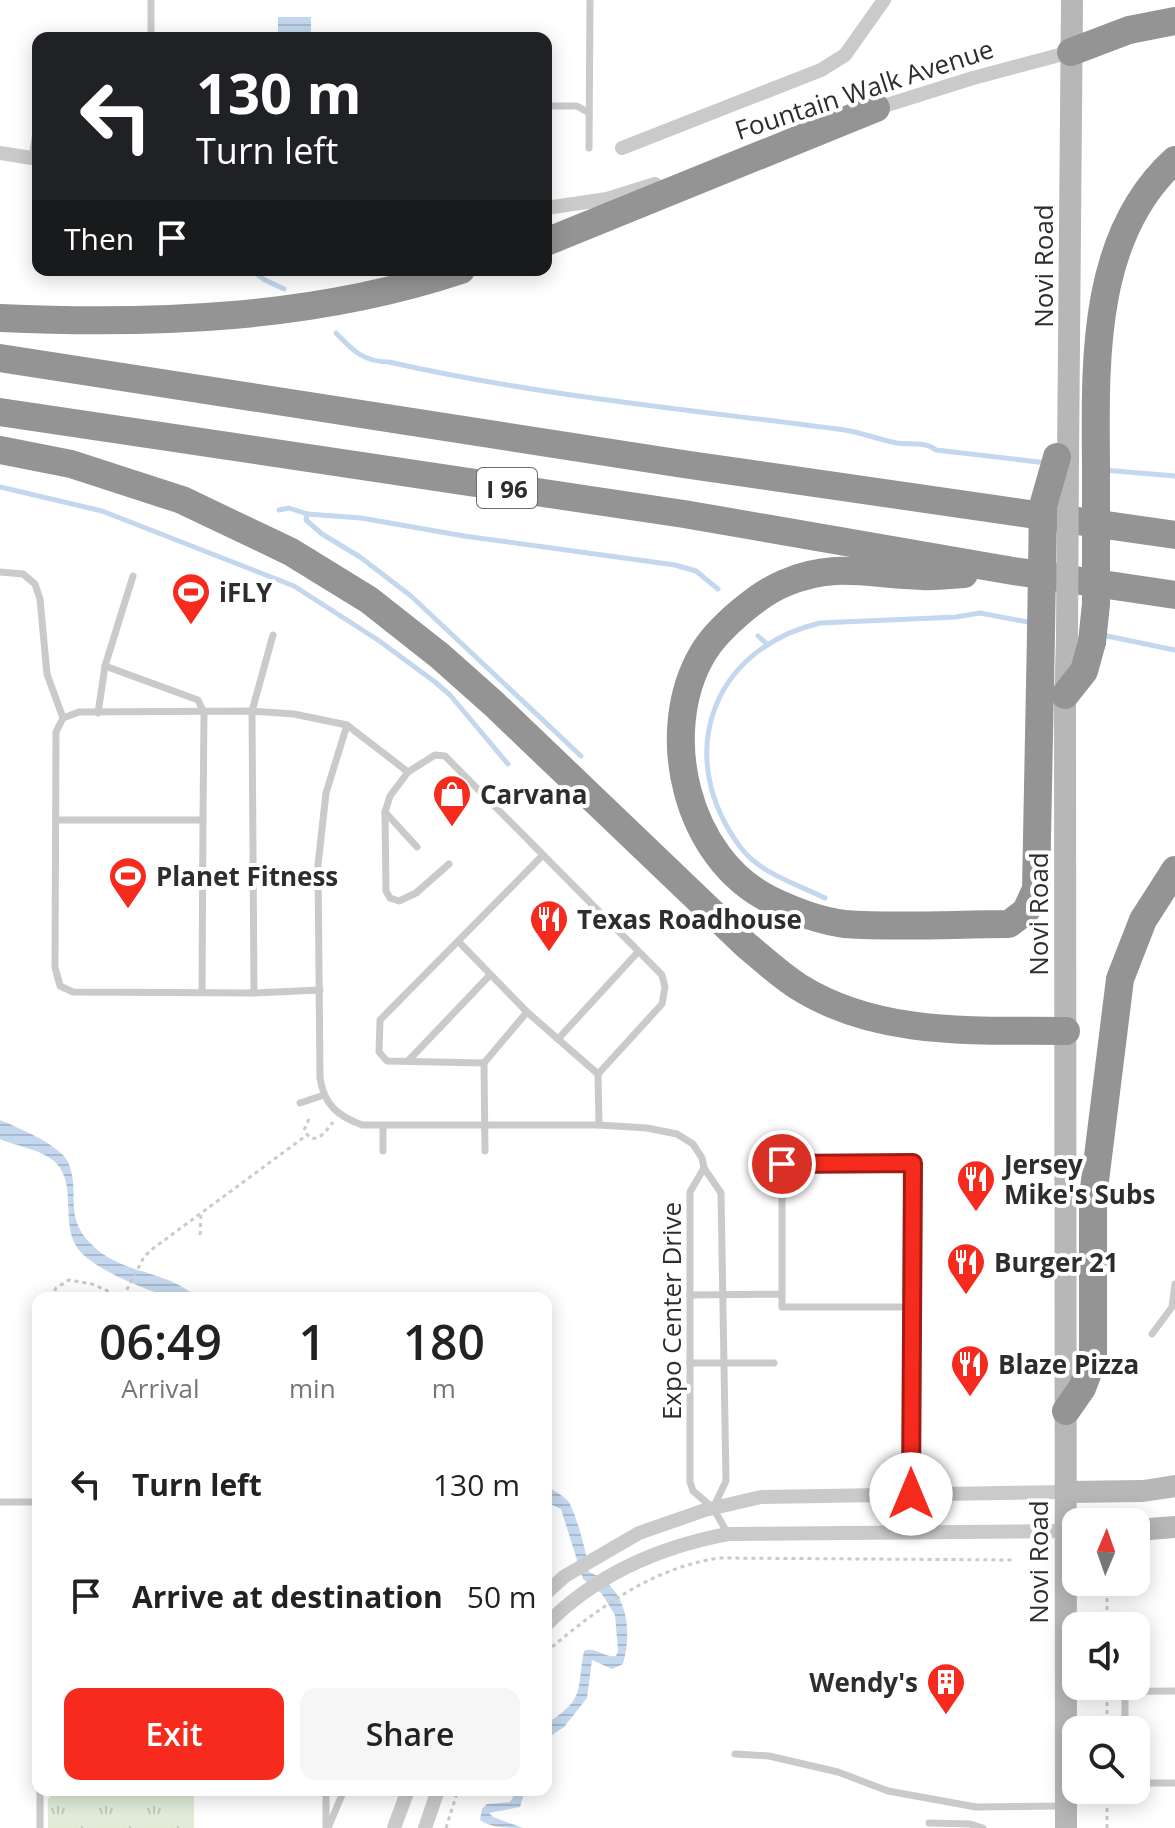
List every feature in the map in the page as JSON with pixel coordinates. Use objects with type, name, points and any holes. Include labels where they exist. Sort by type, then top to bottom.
[{"type":"highway","points":[[1071,52],[1129,30],[1175,21]]},
{"type":"highway","points":[[552,240],[876,108]]},
{"type":"highway","points":[[1065,695],[1084,671],[1067,638],[1043,506],[1072,455],[1110,272],[1130,215],[1158,175],[1175,160]]},
{"type":"highway","points":[[0,318],[89,322],[205,317],[310,306],[442,276]]},
{"type":"highway","name":"I 96","points":[[0,358],[683,464],[908,494],[1175,535]]},
{"type":"highway","name":"I 96","points":[[0,412],[684,514],[1013,571],[1175,595]]},
{"type":"highway","points":[[0,450],[71,464],[182,500],[279,545],[369,600],[451,665],[746,945],[799,988],[856,1015],[914,1027],[1066,1031]]},
{"type":"highway","points":[[1013,571],[922,576],[850,569],[819,572],[783,583],[732,619],[703,652],[691,680],[680,725],[682,775],[699,825],[735,874],[767,898],[804,914],[843,924],[1009,924],[1026,911],[1036,889],[1067,638],[1096,604],[1072,455]]},
{"type":"highway","points":[[908,494],[951,489],[1175,516]]},
{"type":"highway","points":[[1066,1411],[1082,1388],[1093,1359],[1093,1197],[1120,979],[1143,920],[1175,870]]},
{"type":"main road","name":"Novi Road","points":[[1072,0],[1072,455]]},
{"type":"main road","name":"Novi Road","points":[[1065,695],[1068,1508]]},
{"type":"main road","points":[[1066,1492],[1143,1491],[1175,1486]]},
{"type":"main road","points":[[1150,1529],[1175,1527]]},
{"type":"street","points":[[622,148],[821,70],[845,55],[884,0]]},
{"type":"street","name":"Fountain Walk Avenue","points":[[552,207],[607,199],[675,178],[825,121],[1071,52]]},
{"type":"street","points":[[0,153],[32,158]]},
{"type":"street","points":[[552,1588],[565,1576],[639,1533],[713,1508],[765,1497],[1066,1492]]},
{"type":"street","points":[[552,1620],[581,1594],[617,1570],[691,1541],[728,1534],[1062,1531]]},
{"type":"street","points":[[394,1828],[406,1796]]},
{"type":"street","points":[[425,1828],[436,1796]]},
{"type":"lane","points":[[151,0],[151,32]]},
{"type":"lane","points":[[589,148],[590,0]]},
{"type":"lane","points":[[552,106],[577,106],[589,113]]},
{"type":"lane","points":[[0,572],[23,574],[35,584],[40,599],[47,674],[63,718]]},
{"type":"lane","points":[[98,713],[105,666],[133,576]]},
{"type":"lane","points":[[254,993],[252,711],[273,635]]},
{"type":"lane","points":[[105,666],[198,700],[204,713],[202,992]]},
{"type":"lane","points":[[320,990],[254,993],[73,992],[60,986],[55,967],[56,732],[63,718],[79,712],[252,711],[294,714],[347,725],[408,772]]},
{"type":"lane","points":[[347,725],[326,793],[318,865],[320,1078],[324,1095],[339,1114],[362,1125],[383,1126],[599,1125],[647,1128],[677,1134],[693,1144],[704,1168]]},
{"type":"lane","points":[[449,864],[416,893],[399,901],[390,898],[386,891],[385,812],[390,796],[408,772],[435,755],[445,756],[662,975],[665,987],[662,1004],[598,1074],[599,1125]]},
{"type":"lane","points":[[385,812],[417,847]]},
{"type":"lane","points":[[57,820],[203,820]]},
{"type":"lane","points":[[484,1063],[387,1061],[379,1052],[380,1020],[542,856]]},
{"type":"lane","points":[[459,942],[489,976],[598,1074]]},
{"type":"lane","points":[[558,1039],[638,952]]},
{"type":"lane","points":[[407,1061],[489,976]]},
{"type":"lane","points":[[485,1151],[484,1063],[527,1012]]},
{"type":"lane","points":[[300,1103],[324,1095]]},
{"type":"lane","points":[[383,1126],[383,1151]]},
{"type":"lane","points":[[911,1494],[914,1307],[913,1163],[782,1164],[782,1307],[914,1307]]},
{"type":"lane","name":"Expo Center Drive","points":[[713,1508],[726,1481],[721,1193],[704,1168],[690,1192],[690,1482],[693,1491],[713,1508],[728,1534]]},
{"type":"lane","points":[[1152,1334],[1172,1307],[1175,1284]]},
{"type":"lane","points":[[690,1295],[782,1294]]},
{"type":"lane","points":[[690,1363],[774,1363]]},
{"type":"lane","points":[[0,1502],[32,1502]]},
{"type":"lane","points":[[1150,1692],[1175,1691]]},
{"type":"lane","points":[[735,1754],[769,1756],[838,1772],[888,1791],[976,1807],[1066,1817]]},
{"type":"lane","points":[[1150,1783],[1175,1783]]},
{"type":"lane","points":[[40,1796],[40,1828]]},
{"type":"lane","points":[[326,1796],[327,1828]]},
{"type":"lane","points":[[327,1828],[341,1796]]},
{"type":"lane","points":[[929,1823],[970,1824],[983,1828]]},
{"type":"path","points":[[309,1119],[304,1126],[307,1135],[314,1139],[321,1137],[339,1114]]},
{"type":"path","points":[[126,1292],[144,1257],[307,1135]]},
{"type":"path","points":[[200,1235],[201,1214]]},
{"type":"path","points":[[54,1292],[69,1280],[92,1284],[110,1292]]},
{"type":"path","points":[[552,1647],[594,1612],[661,1574],[694,1562],[719,1558],[1015,1560]]},
{"type":"path","points":[[446,1828],[456,1796]]},
{"type":"path","points":[[1107,1804],[1107,1828]]},
{"type":"green space","points":[[50,1796],[194,1796],[194,1828],[48,1828]]},
{"type":"water","points":[[278,17],[311,17],[311,32],[278,32]]},
{"type":"water","points":[[0,1120],[56,1149],[68,1162],[72,1173],[77,1223],[90,1243],[117,1262],[172,1282],[190,1292],[155,1292],[116,1276],[90,1260],[74,1242],[69,1223],[66,1181],[57,1164],[45,1155],[0,1139]]},
{"type":"water","points":[[552,1489],[566,1499],[571,1507],[589,1572],[602,1579],[619,1598],[627,1623],[627,1637],[623,1664],[612,1669],[592,1660],[587,1698],[564,1727],[552,1735],[552,1720],[568,1708],[577,1694],[584,1651],[616,1656],[618,1651],[615,1615],[602,1594],[583,1579],[561,1509],[552,1505]]},
{"type":"water","points":[[523,1796],[520,1807],[489,1813],[523,1828],[494,1826],[480,1820],[482,1809],[487,1804],[510,1802],[513,1797]]},
{"type":"waterway","points":[[259,276],[284,289]]},
{"type":"waterway","points":[[336,333],[366,358],[445,374],[616,401],[845,430],[897,443],[927,445],[936,450],[1047,463]]},
{"type":"waterway","points":[[1104,470],[1175,476]]},
{"type":"waterway","points":[[0,487],[102,511],[294,586],[378,640],[435,682],[450,695],[508,764]]},
{"type":"waterway","points":[[279,510],[289,508],[307,514],[361,518],[464,536],[675,565],[696,571],[718,589]]},
{"type":"waterway","points":[[307,514],[306,520],[322,534],[360,557],[411,596],[581,756]]},
{"type":"waterway","points":[[825,898],[759,865],[741,848],[720,814],[709,779],[707,744],[714,712],[729,682],[752,656],[782,636],[820,623],[956,617],[980,613],[1033,623]]},
{"type":"waterway","points":[[1102,635],[1175,650]]},
{"type":"waterway","points":[[758,636],[767,644]]},
{"type":"place","name":"iFLY","points":[[191,626]]},
{"type":"place","name":"Carvana","points":[[452,828]]},
{"type":"place","name":"Planet Fitness","points":[[128,910]]},
{"type":"place","name":"Texas Roadhouse","points":[[549,953]]},
{"type":"place","name":"Jersey Mike's Subs","points":[[976,1213]]},
{"type":"place","name":"Burger 21","points":[[966,1296]]},
{"type":"place","name":"Blaze Pizza","points":[[970,1398]]},
{"type":"place","name":"Wendy's","points":[[946,1716]]},
{"type":"route","points":[[782,1164],[913,1163],[911,1494]]}]
